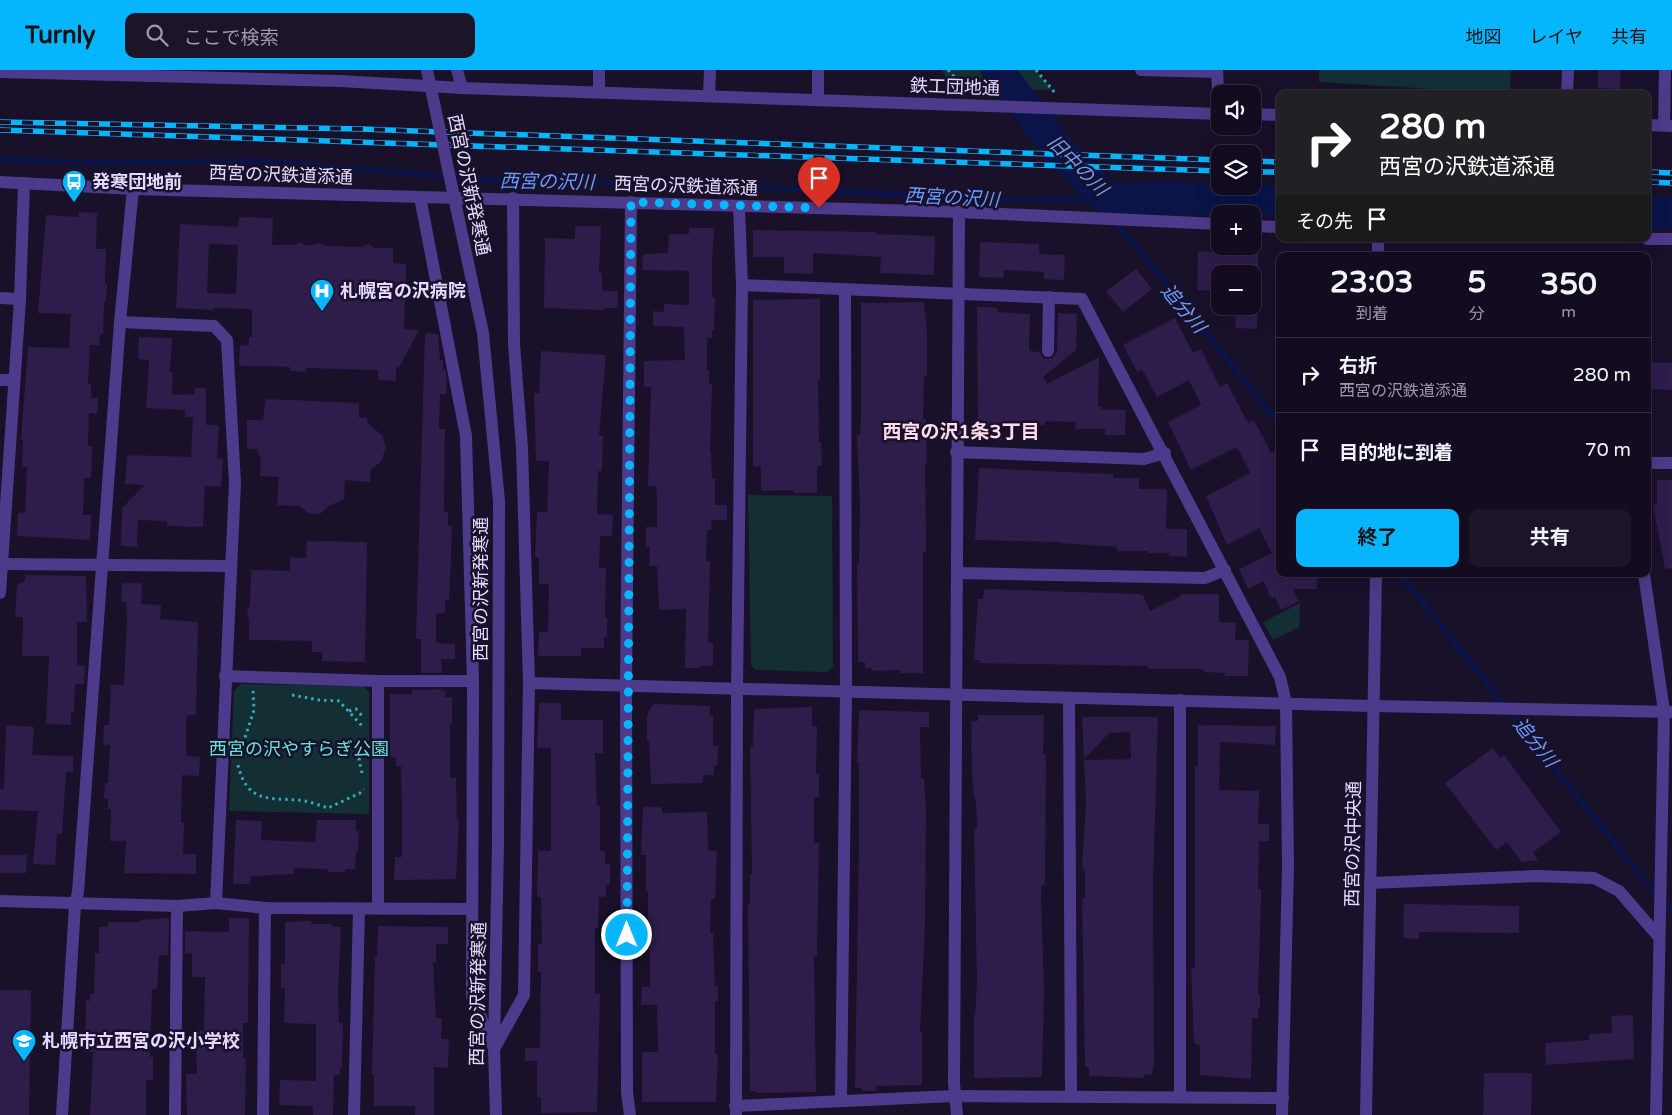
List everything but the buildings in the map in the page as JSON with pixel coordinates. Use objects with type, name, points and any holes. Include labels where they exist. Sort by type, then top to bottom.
[{"type":"street","name":"西宮の沢新発寒通","points":[[427,70],[483,333],[498,491],[498,844],[494,1049],[496,1115]]},
{"type":"street","points":[[457,70],[462,88]]},
{"type":"street","points":[[599,70],[599,92]]},
{"type":"street","points":[[709,96],[710,70]]},
{"type":"street","points":[[818,70],[818,100]]},
{"type":"street","points":[[1141,70],[1217,71],[1218,85]]},
{"type":"street","points":[[1568,70],[1568,90]]},
{"type":"street","points":[[1651,125],[1668,126],[1665,70]]},
{"type":"street","name":"鉄工団地通","points":[[0,72],[359,76],[462,88],[1211,114]]},
{"type":"street","points":[[1261,114],[1276,115]]},
{"type":"street","name":"西宮の沢鉄道添通","points":[[0,182],[133,189],[514,198],[959,212],[1211,224]]},
{"type":"street","points":[[0,593],[3,564],[4,461],[14,380],[20,299],[24,183]]},
{"type":"street","points":[[62,1115],[75,905],[78,892],[101,564],[120,322],[133,189]]},
{"type":"street","points":[[420,197],[466,436],[473,681],[472,996],[494,1049]]},
{"type":"street","points":[[494,1049],[524,995],[529,683],[522,448],[514,344],[514,198]]},
{"type":"street","points":[[630,1115],[627,1092],[626,686],[631,202]]},
{"type":"street","points":[[739,206],[742,286],[737,689],[736,1110],[841,1101],[954,1096],[1284,1098]]},
{"type":"street","points":[[957,1115],[954,1096],[956,452],[959,212]]},
{"type":"street","points":[[1261,226],[1276,227]]},
{"type":"street","points":[[1651,239],[1672,239]]},
{"type":"street","points":[[742,286],[1082,299],[1165,453],[1280,677],[1286,703],[1288,866],[1284,1098],[1282,1115]]},
{"type":"street","points":[[841,1101],[846,692],[845,290]]},
{"type":"street","points":[[1048,351],[1049,297]]},
{"type":"street","points":[[0,298],[20,299]]},
{"type":"street","points":[[120,322],[214,326],[227,340],[235,483],[216,903]]},
{"type":"street","points":[[0,380],[14,380]]},
{"type":"street","points":[[956,452],[1144,459],[1165,453]]},
{"type":"street","points":[[1651,462],[1672,463]]},
{"type":"street","points":[[3,564],[231,566]]},
{"type":"street","points":[[957,573],[1205,578],[1225,570]]},
{"type":"street","name":"西宮の沢中央通","points":[[1366,1115],[1376,577]]},
{"type":"street","points":[[1645,577],[1668,711],[1660,866],[1656,1115]]},
{"type":"street","points":[[225,676],[378,681],[473,681]]},
{"type":"street","points":[[378,681],[378,908]]},
{"type":"street","points":[[529,683],[1373,706],[1668,711]]},
{"type":"street","points":[[1069,698],[1071,1097]]},
{"type":"street","points":[[1180,700],[1180,1097]]},
{"type":"street","points":[[1370,883],[1536,876],[1594,878],[1619,891],[1659,931]]},
{"type":"street","points":[[0,902],[176,906],[216,903],[265,908],[471,909]]},
{"type":"street","points":[[175,1115],[176,906]]},
{"type":"street","points":[[263,1115],[265,908]]},
{"type":"street","points":[[354,1115],[358,909]]},
{"type":"path","points":[[948,70],[958,81]]},
{"type":"path","points":[[1036,70],[1052,90],[1072,108]]},
{"type":"path","points":[[253,684],[254,710],[238,761],[246,785],[253,793],[265,799],[299,800],[328,808],[360,793],[365,788],[364,782]]},
{"type":"path","points":[[253,692],[263,691]]},
{"type":"path","points":[[291,694],[319,700],[339,701],[363,726],[363,734]]},
{"type":"path","points":[[362,775],[359,760],[364,743]]},
{"type":"green space","points":[[941,70],[1036,70],[1052,90],[954,88]]},
{"type":"green space","points":[[1319,70],[1511,70],[1510,90],[1446,90],[1319,82]]},
{"type":"green space","points":[[748,495],[832,496],[833,667],[827,672],[755,670],[751,665]]},
{"type":"green space","points":[[1300,603],[1299,627],[1273,640],[1263,622]]},
{"type":"green space","name":"西宮の沢やすらぎ公園","points":[[241,684],[363,686],[369,692],[369,814],[229,811],[234,691]]},
{"type":"waterway","name":"追分川","points":[[997,70],[1060,151],[1108,199],[1172,198],[1276,201]]},
{"type":"waterway","name":"西宮の沢川","points":[[0,159],[98,163],[266,161],[490,180],[698,184],[1012,200],[1108,199]]},
{"type":"waterway","name":"追分川","points":[[1095,200],[1136,246],[1276,419]]},
{"type":"waterway","name":"旧中の川","points":[[1651,213],[1672,213]]},
{"type":"waterway","name":"追分川","points":[[1402,577],[1632,865],[1672,911]]},
{"type":"railway","points":[[0,122],[361,129],[1211,160]]},
{"type":"railway","points":[[0,130],[1211,171]]},
{"type":"railway","points":[[1261,161],[1276,162]]},
{"type":"railway","points":[[1261,172],[1276,172]]},
{"type":"railway","points":[[1651,172],[1672,173]]},
{"type":"railway","points":[[1651,182],[1672,183]]},
{"type":"place","name":"発寒団地前","points":[[74,203]]},
{"type":"place","name":"札幌宮の沢病院","points":[[322,312]]},
{"type":"place","name":"札幌市立西宮の沢小学校","points":[[24,1062]]},
{"type":"district","name":"西宮の沢1条3丁目","points":[[961,431]]},
{"type":"route","points":[[627,935],[626,686],[631,202],[819,208]]}]
